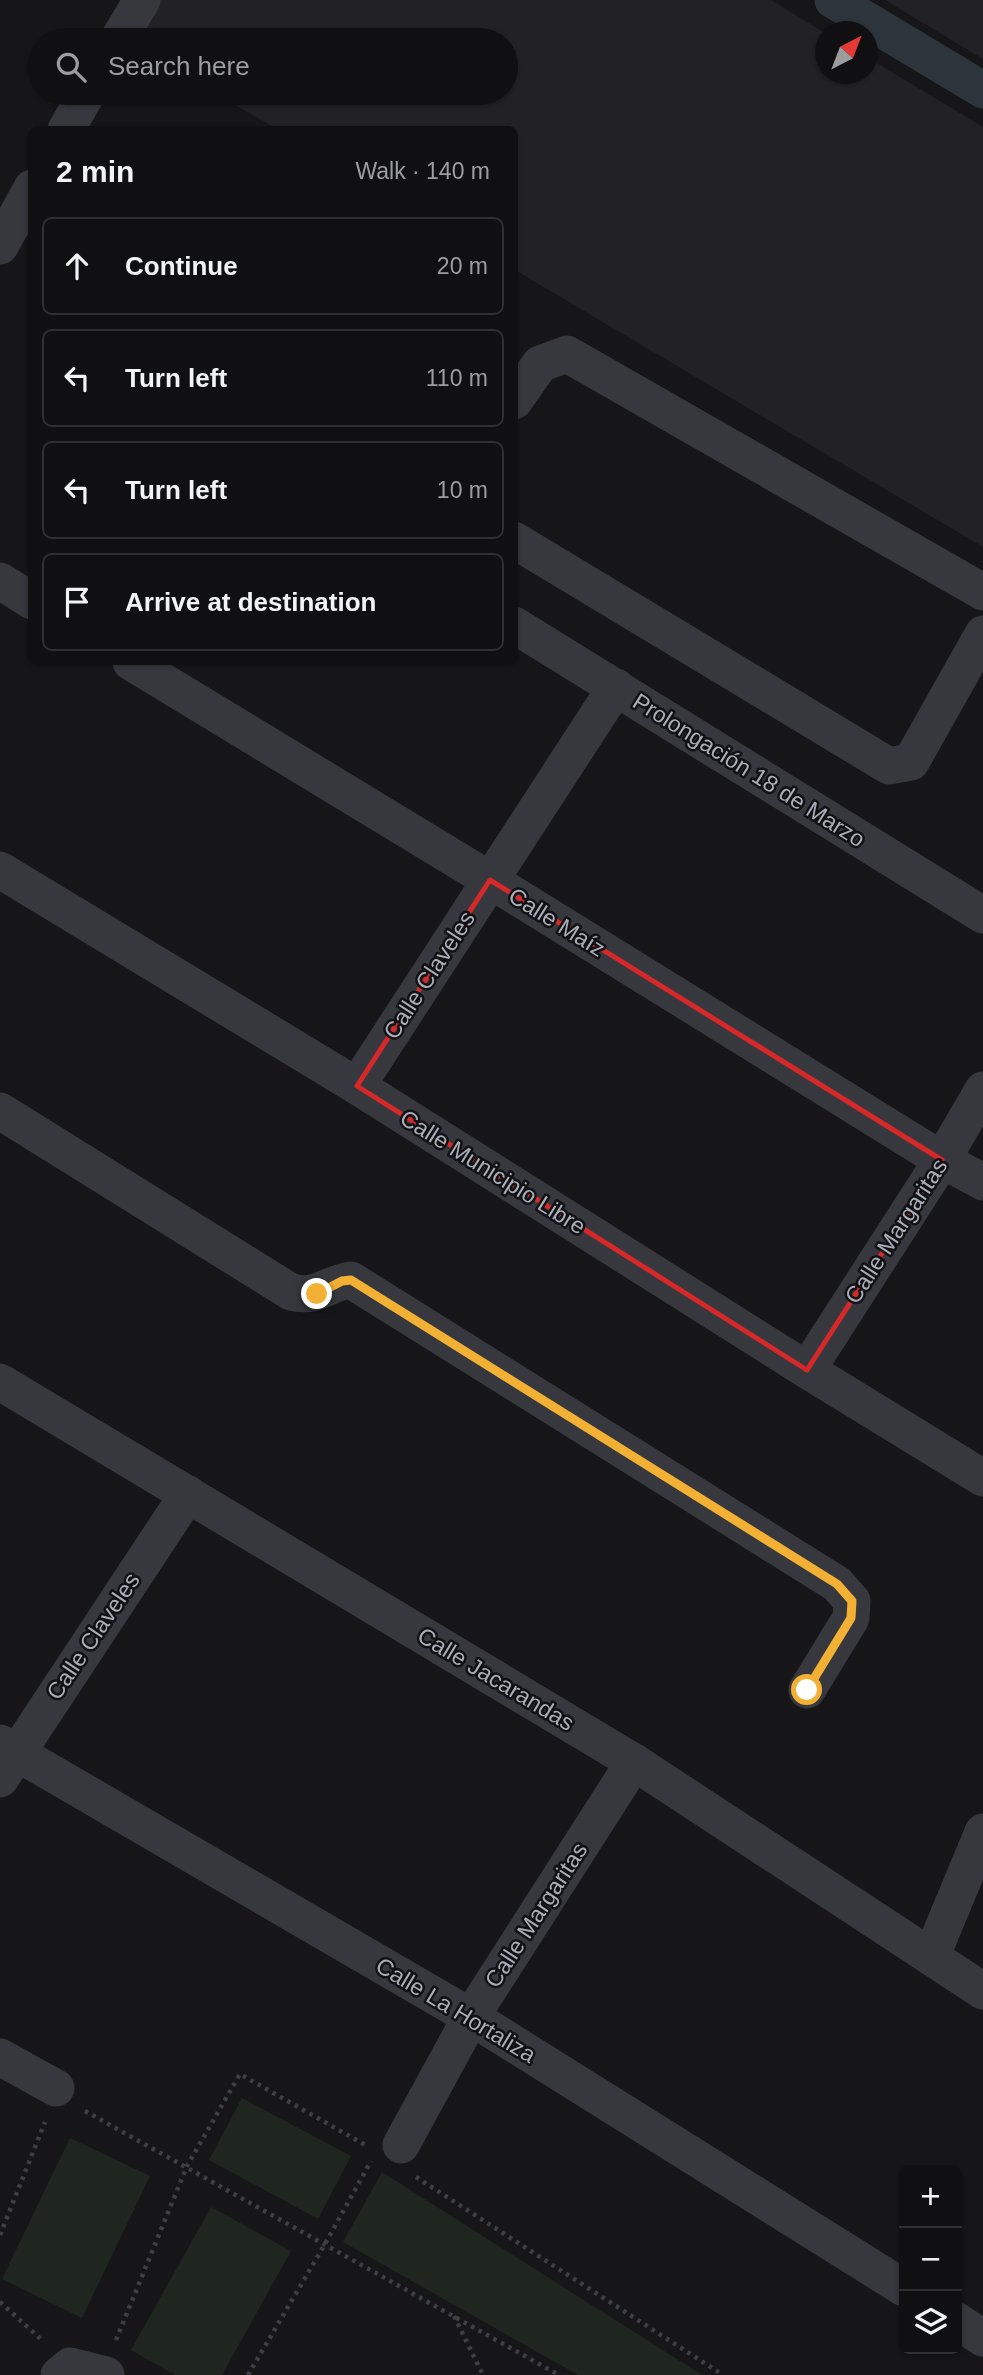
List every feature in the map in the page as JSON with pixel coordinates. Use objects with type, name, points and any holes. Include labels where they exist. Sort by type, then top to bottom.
[{"type":"street","points":[[125,28],[142,0]]},
{"type":"street","points":[[68,126],[80,105]]},
{"type":"street","points":[[518,395],[540,364],[567,354],[983,592]]},
{"type":"street","points":[[518,542],[889,766],[911,762],[983,634]]},
{"type":"street","points":[[0,582],[28,599]]},
{"type":"street","name":"Prolongación 18 de Marzo","points":[[518,627],[983,915]]},
{"type":"street","name":"Calle Maíz","points":[[136,665],[491,880],[942,1160],[983,1182]]},
{"type":"street","name":"Calle Claveles","points":[[356,1086],[616,687]]},
{"type":"street","name":"Calle Municipio Libre","points":[[0,870],[356,1086],[983,1478]]},
{"type":"street","name":"Calle Margaritas","points":[[807,1370],[942,1160],[983,1090]]},
{"type":"street","points":[[0,1111],[291,1292],[317,1294],[342,1281],[351,1280],[837,1584],[852,1601],[851,1618],[807,1690]]},
{"type":"street","name":"Calle Jacarandas","points":[[0,1382],[634,1762],[983,1991]]},
{"type":"street","name":"Calle Claveles","points":[[5,1758],[188,1494]]},
{"type":"street","name":"Calle La Hortaliza","points":[[5,1758],[471,2017],[899,2285]]},
{"type":"street","name":"Calle Margaritas","points":[[406,2159],[471,2017],[634,1762]]},
{"type":"street","points":[[931,1957],[980,1849]]},
{"type":"street","points":[[0,2057],[56,2092]]},
{"type":"street","points":[[962,2324],[983,2337]]},
{"type":"path","points":[[0,2302],[84,2372],[187,2166],[240,2074],[376,2151],[248,2375]]},
{"type":"path","points":[[0,2235],[56,2092],[559,2375]]},
{"type":"path","points":[[406,2159],[723,2375]]},
{"type":"path","points":[[454,2316],[483,2375]]},
{"type":"highlighted area","points":[[490,880],[942,1160],[807,1370],[357,1086]]},
{"type":"shaded area","points":[[143,0],[771,0],[815,27],[815,84],[878,84],[878,64],[983,127],[983,547],[518,272],[518,126],[272,126],[235,105],[518,105],[518,28],[130,28]]},
{"type":"shaded area","points":[[885,0],[983,0],[983,59]]},
{"type":"shaded area","points":[[242,2098],[351,2156],[318,2219],[209,2160]]},
{"type":"shaded area","points":[[70,2138],[150,2176],[82,2318],[2,2279]]},
{"type":"shaded area","points":[[382,2172],[702,2375],[578,2375],[343,2242]]},
{"type":"shaded area","points":[[211,2207],[291,2251],[222,2375],[175,2375],[131,2350]]},
{"type":"waterway","points":[[833,0],[983,90]]},
{"type":"route","points":[[317,1294],[342,1281],[351,1280],[837,1584],[852,1601],[851,1618],[807,1690]]}]
